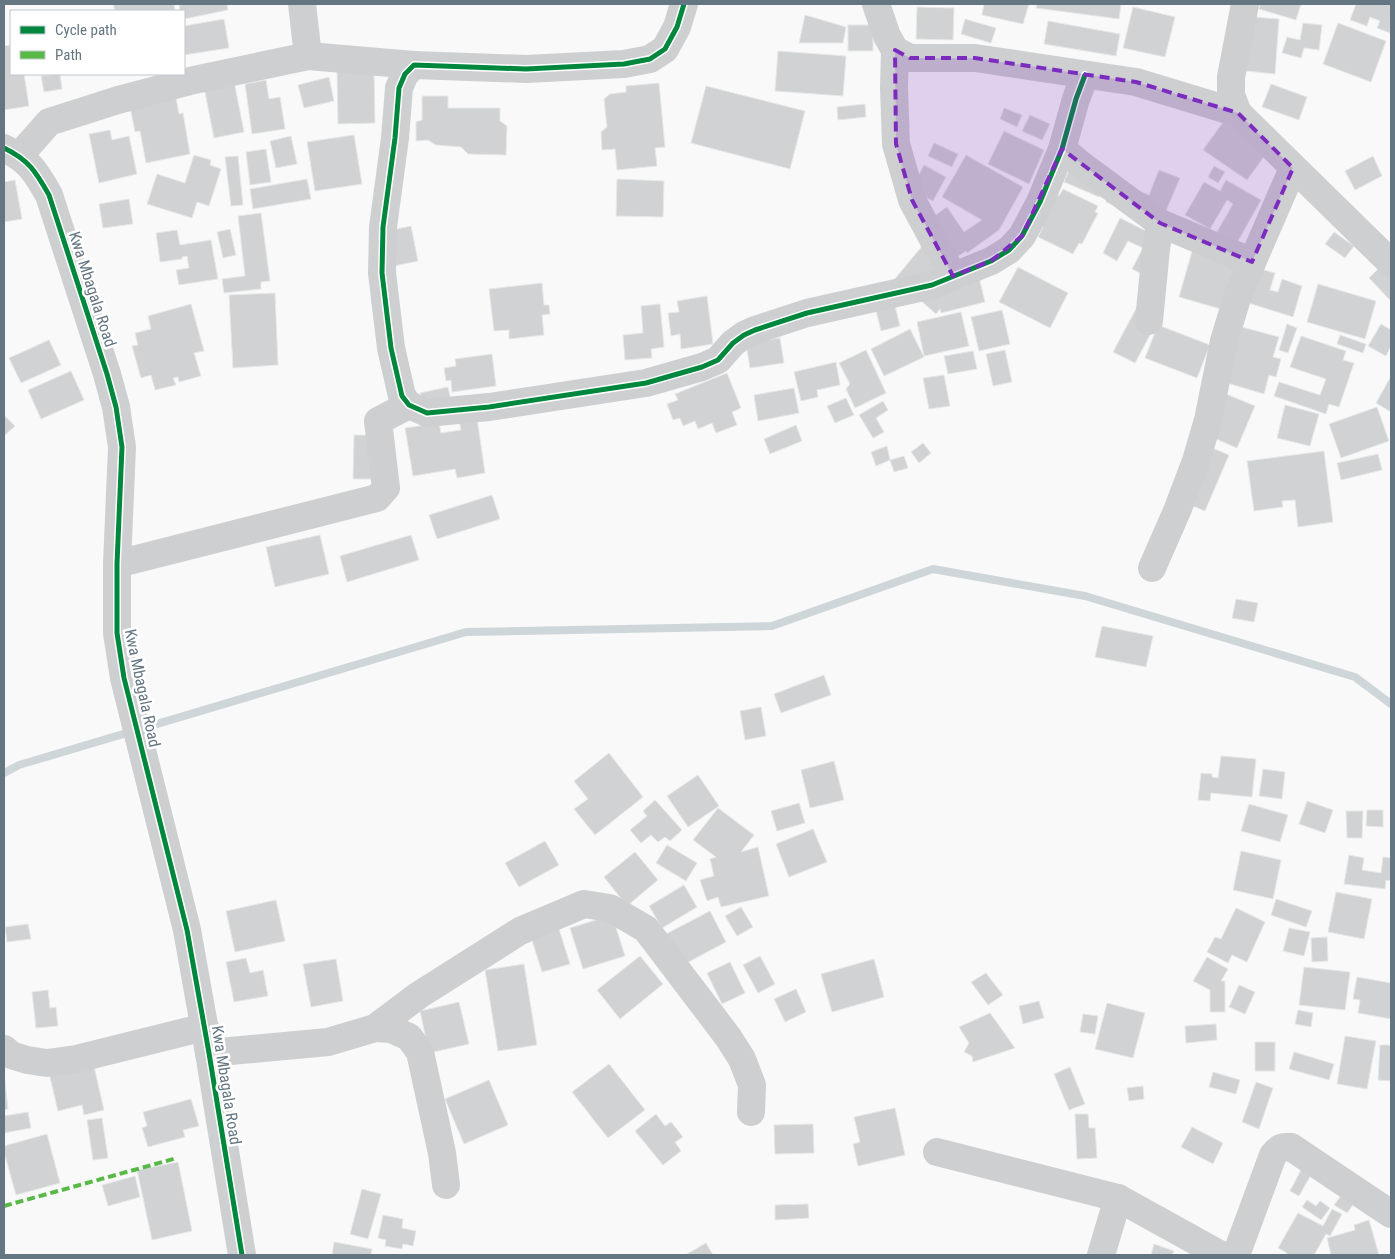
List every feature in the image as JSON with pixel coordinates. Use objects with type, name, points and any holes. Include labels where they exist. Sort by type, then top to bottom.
[{"type":"street","points":[[302,4],[308,56]]},
{"type":"street","points":[[12,152],[49,122],[158,89],[308,56],[414,65],[526,69],[624,64],[650,59],[666,48],[677,27],[684,4]]},
{"type":"street","points":[[876,4],[895,50],[896,144],[912,200],[953,276]]},
{"type":"street","points":[[1245,4],[1231,77],[1231,94],[1238,113],[1391,262]]},
{"type":"street","points":[[895,50],[910,58],[975,58],[1136,82],[1238,113]]},
{"type":"street","points":[[414,65],[405,74],[398,88],[395,138],[383,226],[382,273],[391,348],[402,396],[409,405],[427,413],[490,407],[646,383],[667,378],[718,360],[744,335],[756,330],[807,313],[932,284],[991,261],[1009,250],[1022,236],[1040,202],[1062,149],[1085,74]]},
{"type":"street","points":[[1062,149],[1160,223],[1252,262]]},
{"type":"street","name":"Kwa Mbagala Road","points":[[12,152],[36,172],[49,196],[116,407],[122,448],[117,564],[117,633],[124,678],[187,930],[242,1255]]},
{"type":"street","points":[[1152,568],[1196,461],[1208,420],[1224,340],[1238,295],[1293,168]]},
{"type":"street","points":[[1149,321],[1160,223]]},
{"type":"street","points":[[117,564],[377,498],[386,488],[378,421],[409,405]]},
{"type":"street","points":[[4,1049],[11,1055],[47,1063],[207,1040],[328,1042],[375,1028],[419,995],[520,931],[584,904],[610,908],[646,929],[728,1036],[742,1059],[752,1085],[751,1112]]},
{"type":"street","points":[[375,1028],[390,1029],[409,1037],[420,1052],[442,1153],[446,1185]]},
{"type":"street","points":[[1236,1255],[1274,1155],[1279,1148],[1284,1146],[1291,1147],[1391,1214]]},
{"type":"street","points":[[936,1152],[1118,1198],[1221,1255]]},
{"type":"street","points":[[1101,1255],[1118,1198]]},
{"type":"highlighted area","points":[[895,50],[910,58],[975,58],[1136,82],[1238,113],[1293,168],[1252,262],[1160,223],[1062,149],[1022,236],[991,261],[953,276],[912,200],[896,144]]},
{"type":"building","points":[[113,4],[174,4],[175,10],[115,10]]},
{"type":"building","points":[[179,4],[227,4],[228,10],[185,19],[185,10],[180,10]]},
{"type":"building","points":[[984,4],[1029,4],[1023,24],[982,15]]},
{"type":"building","points":[[1037,4],[1121,4],[1119,19],[1036,8]]},
{"type":"building","points":[[1260,4],[1301,4],[1296,20],[1259,9]]},
{"type":"building","points":[[1356,4],[1391,4],[1390,33],[1377,28],[1380,21],[1370,17],[1367,26],[1350,20]]},
{"type":"building","points":[[917,7],[954,8],[953,40],[916,39]]},
{"type":"building","points":[[1133,7],[1175,17],[1165,57],[1123,48]]},
{"type":"building","points":[[805,15],[846,27],[843,43],[799,43]]},
{"type":"building","points":[[1242,16],[1279,19],[1275,74],[1237,70]]},
{"type":"building","points":[[224,19],[229,48],[185,55],[185,26]]},
{"type":"building","points":[[965,19],[996,28],[991,43],[961,34]]},
{"type":"building","points":[[1048,21],[1120,34],[1116,56],[1044,44]]},
{"type":"building","points":[[1303,23],[1322,25],[1319,50],[1304,48],[1301,58],[1282,53],[1287,37],[1300,40]]},
{"type":"building","points":[[1338,23],[1386,41],[1371,82],[1323,64]]},
{"type":"building","points":[[848,25],[873,25],[873,51],[848,51]]},
{"type":"building","points":[[10,45],[10,75],[24,75],[29,106],[4,110],[4,46]]},
{"type":"building","points":[[778,51],[846,56],[843,96],[775,91]]},
{"type":"building","points":[[337,70],[374,70],[375,123],[338,124]]},
{"type":"building","points":[[60,75],[62,89],[44,92],[41,76]]},
{"type":"building","points":[[233,76],[244,132],[214,138],[203,82]]},
{"type":"building","points":[[329,77],[334,101],[304,108],[298,85]]},
{"type":"building","points":[[266,80],[269,99],[280,97],[285,129],[252,134],[245,84]]},
{"type":"building","points":[[659,83],[665,147],[655,148],[657,166],[617,170],[615,149],[602,150],[601,132],[607,127],[604,99],[610,94],[626,92],[626,86]]},
{"type":"building","points":[[1271,84],[1307,97],[1299,120],[1262,107]]},
{"type":"building","points":[[706,86],[805,111],[790,169],[691,143]]},
{"type":"building","points":[[422,96],[448,96],[448,108],[500,108],[500,121],[507,126],[506,155],[468,154],[461,147],[436,145],[428,140],[416,141],[416,122],[422,120]]},
{"type":"building","points":[[176,98],[179,114],[183,113],[190,154],[146,163],[140,131],[135,132],[130,107]]},
{"type":"building","points":[[865,104],[866,117],[838,120],[837,107]]},
{"type":"building","points":[[1004,108],[1022,115],[1017,127],[1000,119]]},
{"type":"building","points":[[1030,115],[1050,124],[1042,140],[1022,131]]},
{"type":"building","points":[[1224,121],[1268,151],[1247,180],[1203,150]]},
{"type":"building","points":[[110,130],[112,140],[129,136],[137,174],[99,183],[89,134]]},
{"type":"building","points":[[1004,131],[1044,150],[1029,184],[988,164]]},
{"type":"building","points":[[354,135],[362,184],[315,191],[307,142]]},
{"type":"building","points":[[291,136],[297,164],[276,168],[270,141]]},
{"type":"building","points":[[934,143],[958,154],[952,167],[928,156]]},
{"type":"building","points":[[266,149],[271,182],[250,185],[246,152]]},
{"type":"building","points":[[194,155],[211,160],[210,165],[221,169],[209,206],[197,202],[192,218],[147,204],[157,174],[185,183]]},
{"type":"building","points":[[966,155],[1023,187],[999,230],[967,253],[966,251],[957,257],[930,219],[947,207],[964,232],[982,220],[942,197]]},
{"type":"building","points":[[238,156],[243,205],[231,206],[225,157]]},
{"type":"building","points":[[1075,156],[1111,171],[1099,197],[1064,182]]},
{"type":"building","points":[[1373,156],[1382,176],[1355,190],[1345,171]]},
{"type":"building","points":[[924,165],[946,177],[933,201],[911,190]]},
{"type":"building","points":[[1214,166],[1225,172],[1218,183],[1208,177]]},
{"type":"building","points":[[1159,170],[1180,178],[1162,220],[1142,217],[1106,202],[1115,181],[1149,195]]},
{"type":"building","points":[[307,179],[311,199],[253,209],[250,189]]},
{"type":"building","points":[[617,179],[664,181],[663,217],[616,216]]},
{"type":"building","points":[[15,180],[22,219],[4,222],[4,182]]},
{"type":"building","points":[[1226,180],[1261,200],[1237,243],[1217,232],[1233,204],[1227,200],[1210,229],[1185,215],[1204,182],[1220,191]]},
{"type":"building","points":[[1063,189],[1098,206],[1095,212],[1098,213],[1082,244],[1079,243],[1073,254],[1038,237],[1043,227],[1032,222],[1047,190],[1059,196]]},
{"type":"building","points":[[129,199],[133,224],[103,228],[99,204]]},
{"type":"building","points":[[261,213],[270,281],[261,282],[261,289],[224,293],[222,279],[245,276],[238,216]]},
{"type":"building","points":[[1120,218],[1164,240],[1146,276],[1132,269],[1143,248],[1128,241],[1117,261],[1103,253]]},
{"type":"building","points":[[411,226],[418,261],[394,266],[387,231]]},
{"type":"building","points":[[230,229],[236,255],[223,258],[217,232]]},
{"type":"building","points":[[177,230],[180,245],[211,240],[218,279],[179,285],[176,270],[189,268],[187,256],[182,257],[182,259],[160,262],[156,233]]},
{"type":"building","points":[[1334,232],[1354,246],[1345,258],[1325,244]]},
{"type":"building","points":[[928,239],[948,255],[910,302],[889,286]]},
{"type":"building","points":[[1193,248],[1238,261],[1224,310],[1179,297]]},
{"type":"building","points":[[1383,264],[1391,272],[1391,301],[1369,278]]},
{"type":"building","points":[[1018,267],[1068,293],[1050,328],[999,302]]},
{"type":"building","points":[[1253,267],[1275,273],[1270,290],[1278,292],[1282,279],[1302,286],[1293,317],[1242,301]]},
{"type":"building","points":[[977,269],[985,302],[941,313],[940,309],[936,314],[919,299]]},
{"type":"building","points":[[542,283],[544,305],[549,305],[550,314],[542,315],[544,335],[509,339],[509,330],[494,331],[489,289]]},
{"type":"building","points":[[1318,284],[1376,301],[1365,339],[1307,322]]},
{"type":"building","points":[[275,293],[278,365],[233,368],[229,295]]},
{"type":"building","points":[[707,296],[713,344],[681,349],[680,334],[671,336],[668,313],[679,312],[677,301]]},
{"type":"building","points":[[894,302],[900,326],[881,331],[875,306]]},
{"type":"building","points":[[191,304],[204,351],[194,353],[201,376],[179,382],[178,377],[173,378],[176,385],[155,390],[151,375],[141,378],[132,346],[138,345],[135,333],[151,329],[148,316]]},
{"type":"building","points":[[660,304],[664,347],[651,349],[652,358],[625,360],[623,335],[643,333],[641,306]]},
{"type":"building","points":[[1137,307],[1159,318],[1135,363],[1113,352]]},
{"type":"building","points":[[1002,310],[1010,344],[979,351],[971,317]]},
{"type":"building","points":[[961,312],[969,346],[924,356],[917,322]]},
{"type":"building","points":[[1287,324],[1297,328],[1288,353],[1279,350]]},
{"type":"building","points":[[1381,324],[1391,330],[1391,346],[1386,356],[1368,346]]},
{"type":"building","points":[[1158,325],[1210,345],[1197,378],[1145,358]]},
{"type":"building","points":[[1238,326],[1279,337],[1273,357],[1281,359],[1276,377],[1269,375],[1264,394],[1224,382]]},
{"type":"building","points":[[910,329],[924,357],[884,376],[871,349]]},
{"type":"building","points":[[1340,335],[1366,344],[1363,353],[1337,344]]},
{"type":"building","points":[[1301,336],[1346,351],[1343,360],[1354,363],[1339,407],[1329,404],[1326,414],[1274,396],[1279,382],[1320,395],[1326,379],[1290,367]]},
{"type":"building","points":[[780,338],[784,363],[750,368],[746,343]]},
{"type":"building","points":[[49,340],[61,365],[21,383],[9,358]]},
{"type":"building","points":[[866,350],[886,393],[855,408],[846,389],[850,384],[839,363]]},
{"type":"building","points":[[1005,350],[1012,382],[993,386],[986,354]]},
{"type":"building","points":[[973,351],[977,369],[948,374],[944,356]]},
{"type":"building","points":[[492,354],[496,386],[452,392],[451,380],[446,381],[444,368],[456,366],[455,359]]},
{"type":"building","points":[[836,362],[840,385],[817,390],[818,397],[801,401],[794,372]]},
{"type":"building","points":[[71,371],[84,400],[41,419],[28,390]]},
{"type":"building","points":[[727,373],[741,408],[732,412],[737,425],[716,433],[712,423],[698,429],[695,421],[683,426],[680,418],[673,420],[667,404],[678,400],[675,394]]},
{"type":"building","points":[[944,375],[950,406],[929,409],[923,378]]},
{"type":"building","points":[[1391,376],[1391,412],[1376,403]]},
{"type":"building","points":[[448,387],[451,401],[423,407],[420,393]]},
{"type":"building","points":[[794,388],[799,413],[758,421],[754,395]]},
{"type":"building","points":[[1226,394],[1255,406],[1237,448],[1209,436]]},
{"type":"building","points":[[846,398],[854,415],[835,423],[827,406]]},
{"type":"building","points":[[883,401],[888,410],[876,418],[884,432],[873,438],[859,415]]},
{"type":"building","points":[[1285,405],[1319,414],[1310,446],[1277,438]]},
{"type":"building","points":[[1377,407],[1389,441],[1341,458],[1329,424]]},
{"type":"building","points":[[4,415],[15,426],[4,436]]},
{"type":"building","points":[[477,418],[485,473],[457,478],[455,469],[413,476],[405,428],[439,423],[441,433],[461,430],[459,421]]},
{"type":"building","points":[[796,425],[802,441],[770,454],[764,439]]},
{"type":"building","points":[[354,435],[372,435],[372,479],[353,479]]},
{"type":"building","points":[[923,443],[931,453],[919,463],[911,452]]},
{"type":"building","points":[[1200,443],[1229,455],[1205,511],[1176,499]]},
{"type":"building","points":[[887,446],[890,460],[876,466],[871,452]]},
{"type":"building","points":[[1324,451],[1333,522],[1298,527],[1295,500],[1282,501],[1283,507],[1254,511],[1247,461]]},
{"type":"building","points":[[1378,454],[1382,470],[1341,480],[1337,463]]},
{"type":"building","points":[[904,456],[908,468],[894,472],[890,460]]},
{"type":"building","points":[[492,495],[500,519],[437,539],[429,515]]},
{"type":"building","points":[[320,535],[329,574],[275,587],[266,547]]},
{"type":"building","points":[[411,535],[419,560],[347,582],[340,556]]},
{"type":"building","points":[[1236,599],[1258,603],[1254,622],[1232,618]]},
{"type":"building","points":[[1102,626],[1153,636],[1146,667],[1095,657]]},
{"type":"building","points":[[824,675],[831,695],[781,713],[774,694]]},
{"type":"building","points":[[761,707],[766,736],[745,740],[740,711]]},
{"type":"building","points":[[609,753],[643,797],[595,835],[574,809],[588,799],[574,781]]},
{"type":"building","points":[[1221,756],[1256,759],[1252,797],[1211,793],[1210,801],[1198,800],[1201,773],[1212,774],[1212,777],[1218,778]]},
{"type":"building","points":[[834,761],[844,800],[810,808],[801,770]]},
{"type":"building","points":[[1263,769],[1285,772],[1282,799],[1259,796]]},
{"type":"building","points":[[698,775],[719,806],[688,827],[667,796]]},
{"type":"building","points":[[655,800],[682,830],[670,841],[665,837],[658,842],[651,835],[641,843],[630,830],[647,816],[643,811]]},
{"type":"building","points":[[1307,801],[1333,810],[1325,833],[1299,824]]},
{"type":"building","points":[[799,803],[805,823],[777,831],[771,811]]},
{"type":"building","points":[[1249,804],[1288,815],[1280,842],[1241,831]]},
{"type":"building","points":[[718,808],[754,835],[741,852],[758,847],[769,896],[721,907],[718,897],[707,901],[700,880],[714,876],[710,859],[716,857],[693,840]]},
{"type":"building","points":[[1367,810],[1383,810],[1383,827],[1366,826]]},
{"type":"building","points":[[1346,811],[1363,811],[1362,838],[1347,838]]},
{"type":"building","points":[[813,829],[827,862],[789,877],[776,844]]},
{"type":"building","points":[[545,841],[559,865],[519,887],[505,863]]},
{"type":"building","points":[[667,845],[697,863],[686,881],[656,863]]},
{"type":"building","points":[[1241,851],[1281,860],[1273,899],[1233,890]]},
{"type":"building","points":[[635,852],[658,880],[627,906],[604,877]]},
{"type":"building","points":[[1349,855],[1364,858],[1362,870],[1381,873],[1383,857],[1391,858],[1391,881],[1386,880],[1385,889],[1344,884]]},
{"type":"building","points":[[684,885],[697,907],[662,928],[649,906]]},
{"type":"building","points":[[1336,892],[1372,899],[1364,939],[1328,932]]},
{"type":"building","points":[[1276,899],[1312,911],[1306,927],[1271,915]]},
{"type":"building","points":[[276,900],[285,941],[235,952],[226,911]]},
{"type":"building","points":[[741,907],[753,927],[737,936],[725,916]]},
{"type":"building","points":[[1236,908],[1265,922],[1247,962],[1232,955],[1228,963],[1207,952],[1215,937],[1221,939]]},
{"type":"building","points":[[710,911],[726,942],[683,965],[666,934]]},
{"type":"building","points":[[612,915],[625,956],[583,969],[570,928]]},
{"type":"building","points":[[28,924],[31,939],[7,942],[5,927]]},
{"type":"building","points":[[1289,928],[1310,932],[1304,956],[1283,951]]},
{"type":"building","points":[[559,929],[570,964],[542,972],[531,937]]},
{"type":"building","points":[[1327,937],[1328,961],[1312,962],[1311,938]]},
{"type":"building","points":[[640,956],[663,984],[620,1019],[597,990]]},
{"type":"building","points":[[760,956],[775,984],[758,993],[743,965]]},
{"type":"building","points":[[1207,957],[1228,969],[1221,981],[1225,981],[1225,1012],[1210,1012],[1210,990],[1193,981]]},
{"type":"building","points":[[246,958],[250,973],[263,970],[268,996],[234,1002],[226,962]]},
{"type":"building","points":[[336,959],[343,1001],[311,1007],[303,964]]},
{"type":"building","points":[[874,959],[884,997],[832,1012],[821,974]]},
{"type":"building","points":[[730,962],[745,993],[722,1004],[707,973]]},
{"type":"building","points":[[524,964],[537,1045],[498,1051],[485,970]]},
{"type":"building","points":[[1304,967],[1350,972],[1345,1010],[1299,1005]]},
{"type":"building","points":[[986,973],[1003,995],[988,1005],[971,982]]},
{"type":"building","points":[[1357,977],[1391,983],[1391,1019],[1358,1013],[1360,1000],[1353,999]]},
{"type":"building","points":[[1239,985],[1255,992],[1245,1014],[1229,1007]]},
{"type":"building","points":[[796,989],[806,1012],[785,1022],[774,999]]},
{"type":"building","points":[[48,990],[50,1008],[56,1007],[58,1026],[36,1028],[32,992]]},
{"type":"building","points":[[1039,1001],[1044,1018],[1023,1024],[1019,1006]]},
{"type":"building","points":[[459,1002],[469,1044],[429,1053],[420,1011]]},
{"type":"building","points":[[1107,1003],[1145,1013],[1133,1058],[1095,1049]]},
{"type":"building","points":[[1298,1010],[1313,1013],[1311,1027],[1295,1024]]},
{"type":"building","points":[[990,1013],[1015,1048],[973,1062],[972,1056],[964,1052],[969,1043],[959,1027]]},
{"type":"building","points":[[1083,1014],[1098,1016],[1095,1034],[1080,1032]]},
{"type":"building","points":[[1216,1024],[1217,1040],[1186,1043],[1185,1026]]},
{"type":"building","points":[[1345,1036],[1376,1041],[1367,1089],[1337,1084]]},
{"type":"building","points":[[1255,1042],[1275,1042],[1275,1071],[1255,1071]]},
{"type":"building","points":[[1380,1045],[1391,1045],[1391,1081],[1378,1080]]},
{"type":"building","points":[[1294,1052],[1334,1064],[1329,1080],[1289,1069]]},
{"type":"building","points":[[93,1062],[104,1110],[84,1115],[82,1105],[58,1111],[49,1073]]},
{"type":"building","points":[[609,1064],[645,1110],[608,1138],[572,1092]]},
{"type":"building","points":[[1070,1067],[1085,1104],[1069,1110],[1054,1074]]},
{"type":"building","points":[[1213,1072],[1240,1080],[1236,1094],[1209,1087]]},
{"type":"building","points":[[4,1073],[8,1109],[4,1110]]},
{"type":"building","points":[[489,1080],[508,1125],[464,1144],[445,1099]]},
{"type":"building","points":[[1256,1082],[1273,1088],[1259,1129],[1242,1122]]},
{"type":"building","points":[[1143,1086],[1144,1099],[1129,1101],[1127,1088]]},
{"type":"building","points":[[191,1099],[199,1126],[183,1130],[185,1137],[148,1147],[142,1128],[147,1126],[143,1112]]},
{"type":"building","points":[[895,1108],[905,1155],[858,1166],[853,1144],[860,1142],[854,1117]]},
{"type":"building","points":[[28,1112],[31,1128],[4,1133],[4,1116]]},
{"type":"building","points":[[656,1114],[665,1126],[671,1122],[683,1137],[675,1142],[681,1151],[663,1165],[635,1131]]},
{"type":"building","points":[[1075,1114],[1088,1114],[1089,1128],[1095,1128],[1097,1158],[1077,1159]]},
{"type":"building","points":[[102,1118],[108,1158],[93,1160],[87,1120]]},
{"type":"building","points":[[813,1124],[814,1153],[775,1154],[774,1125]]},
{"type":"building","points":[[1192,1127],[1223,1143],[1213,1164],[1181,1147]]},
{"type":"building","points":[[47,1134],[60,1183],[16,1195],[4,1146]]},
{"type":"building","points":[[178,1162],[192,1231],[152,1240],[137,1170]]},
{"type":"building","points":[[1302,1168],[1312,1173],[1299,1196],[1290,1191]]},
{"type":"building","points":[[135,1176],[140,1197],[108,1206],[102,1185]]},
{"type":"building","points":[[362,1189],[381,1194],[368,1239],[350,1234]]},
{"type":"building","points":[[1344,1192],[1356,1201],[1347,1213],[1334,1205]]},
{"type":"building","points":[[1307,1200],[1316,1206],[1320,1201],[1330,1208],[1321,1220],[1302,1207]]},
{"type":"building","points":[[808,1204],[809,1218],[775,1220],[775,1205]]},
{"type":"building","points":[[1332,1209],[1342,1214],[1330,1236],[1326,1234],[1314,1255],[1286,1255],[1287,1253],[1278,1248],[1298,1213],[1323,1226]]},
{"type":"building","points":[[383,1215],[403,1219],[402,1228],[416,1231],[413,1246],[403,1244],[402,1249],[385,1246],[386,1240],[378,1238]]},
{"type":"building","points":[[1369,1220],[1379,1255],[1331,1255],[1327,1238],[1355,1230],[1354,1225]]},
{"type":"building","points":[[334,1242],[372,1249],[371,1255],[332,1255]]},
{"type":"building","points":[[706,1243],[713,1255],[687,1255],[687,1254]]},
{"type":"building","points":[[1154,1244],[1174,1251],[1172,1255],[1151,1255]]},
{"type":"waterway","points":[[4,773],[19,765],[466,632],[772,626],[933,569],[1085,596],[1355,677],[1391,704]]},
{"type":"marked path","points":[[4,1206],[177,1158]]},
{"type":"cycle path","points":[[684,4],[677,27],[665,49],[650,59],[624,64],[526,69],[414,65],[405,74],[399,88],[395,138],[383,227],[382,273],[391,348],[402,396],[409,405],[427,413],[489,407],[646,383],[702,367],[718,360],[733,343],[755,330],[807,313],[932,285],[991,261],[1009,250],[1022,236],[1040,202],[1062,149],[1085,75]]},
{"type":"cycle path","points":[[4,148],[20,157],[31,167],[49,195],[116,407],[122,447],[117,564],[117,633],[124,678],[187,930],[242,1255]]}]
